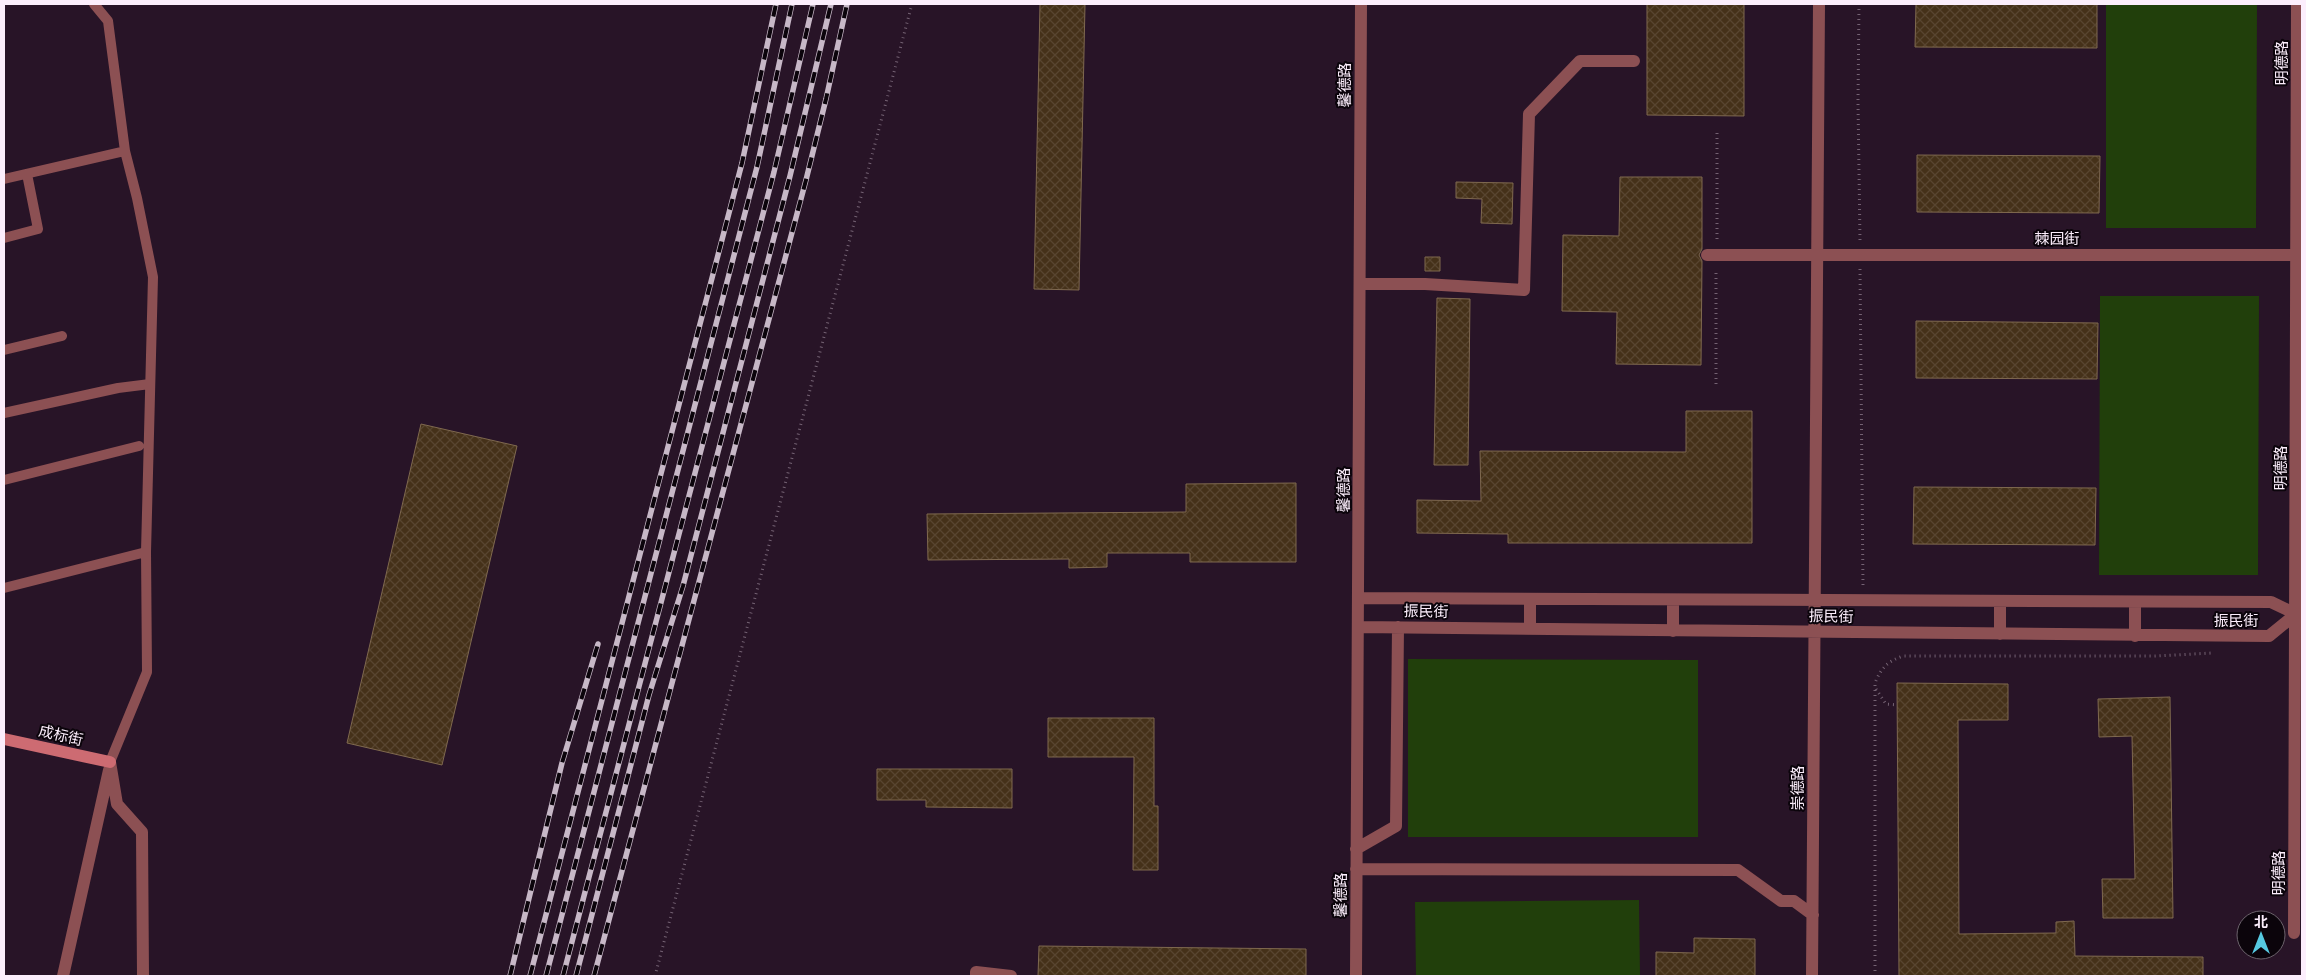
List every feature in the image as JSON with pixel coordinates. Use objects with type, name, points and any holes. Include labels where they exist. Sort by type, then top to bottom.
[{"type":"street","name":"馨德路","points":[[1356,976],[1361,4]]},
{"type":"street","name":"崇德路","points":[[1812,976],[1819,4]]},
{"type":"street","name":"明德路","points":[[2294,933],[2299,614],[2297,4]]},
{"type":"street","points":[[1360,284],[1425,284],[1524,290],[1529,114],[1580,61],[1634,60]]},
{"type":"street","name":"棘园街","points":[[1707,255],[1817,253],[2297,255]]},
{"type":"street","name":"振民街","points":[[1358,598],[2271,602],[2299,614]]},
{"type":"street","points":[[1530,599],[1530,629]]},
{"type":"street","points":[[1673,600],[1673,631]]},
{"type":"street","points":[[2000,601],[2000,634]]},
{"type":"street","points":[[2134,602],[2134,636]]},
{"type":"street","name":"振民街","points":[[1358,627],[2269,636],[2299,614]]},
{"type":"street","points":[[1356,849],[1396,826],[1398,627]]},
{"type":"street","name":"成标街","points":[[4,739],[110,762]]},
{"type":"street","points":[[63,976],[110,762]]},
{"type":"street","points":[[110,762],[117,804],[142,832],[143,976]]},
{"type":"street","points":[[1356,869],[1738,870],[1782,901],[1794,901],[1813,916]]},
{"type":"street","points":[[976,976],[976,972],[1011,976]]},
{"type":"lane","points":[[94,4],[108,21],[124,151],[137,198],[153,277],[146,552],[147,672],[110,762]]},
{"type":"lane","points":[[4,179],[124,151]]},
{"type":"lane","points":[[4,238],[38,229],[27,174]]},
{"type":"lane","points":[[4,350],[62,336]]},
{"type":"lane","points":[[4,414],[118,388],[150,384]]},
{"type":"lane","points":[[4,480],[139,446]]},
{"type":"lane","points":[[4,588],[146,552]]},
{"type":"path","points":[[655,976],[912,4]]},
{"type":"path","points":[[1859,4],[1858,102],[1863,601]]},
{"type":"path","points":[[1875,976],[1875,684],[1885,665],[1903,656],[2155,656],[2221,653]]},
{"type":"path","points":[[1875,684],[1882,701],[1886,704],[1898,705]]},
{"type":"green space","points":[[2106,4],[2257,4],[2256,228],[2106,228]]},
{"type":"green space","points":[[2100,296],[2259,296],[2258,575],[2099,575]]},
{"type":"green space","points":[[1408,659],[1698,660],[1698,837],[1408,837]]},
{"type":"green space","points":[[1639,900],[1640,976],[1416,976],[1415,902]]},
{"type":"building","points":[[1040,4],[1085,4],[1079,290],[1034,289]]},
{"type":"building","points":[[1647,4],[1744,4],[1744,116],[1647,115]]},
{"type":"building","points":[[1916,4],[2097,4],[2097,48],[1915,47]]},
{"type":"building","points":[[1917,155],[2100,156],[2099,213],[1917,212]]},
{"type":"building","points":[[1620,177],[1702,177],[1702,249],[1699,255],[1702,261],[1701,365],[1616,364],[1617,312],[1562,311],[1563,235],[1619,236]]},
{"type":"building","points":[[1456,182],[1513,183],[1512,224],[1481,223],[1482,199],[1456,198]]},
{"type":"building","points":[[1425,257],[1440,257],[1440,271],[1425,271]]},
{"type":"building","points":[[1437,298],[1470,299],[1468,465],[1434,465]]},
{"type":"building","points":[[1916,321],[2098,323],[2097,379],[1916,378]]},
{"type":"building","points":[[1686,411],[1752,411],[1752,543],[1508,543],[1508,534],[1417,533],[1417,500],[1481,501],[1480,451],[1686,452]]},
{"type":"building","points":[[421,424],[517,446],[442,765],[347,743]]},
{"type":"building","points":[[1296,483],[1296,562],[1190,562],[1190,553],[1107,553],[1107,567],[1069,568],[1069,559],[928,560],[927,514],[1186,512],[1186,484]]},
{"type":"building","points":[[1914,487],[2096,488],[2095,545],[1913,544]]},
{"type":"building","points":[[1897,683],[2008,684],[2008,720],[1958,720],[1959,934],[2056,933],[2056,922],[2074,921],[2075,956],[2203,957],[2203,976],[1899,976]]},
{"type":"building","points":[[2170,697],[2173,918],[2103,918],[2102,879],[2135,879],[2132,736],[2099,737],[2098,699]]},
{"type":"building","points":[[1048,718],[1154,718],[1154,806],[1158,806],[1158,870],[1133,870],[1134,757],[1048,757]]},
{"type":"building","points":[[877,769],[1012,769],[1012,808],[926,807],[926,800],[877,800]]},
{"type":"building","points":[[1694,938],[1755,939],[1755,976],[1656,976],[1656,952],[1694,953]]},
{"type":"building","points":[[1039,946],[1306,949],[1306,976],[1038,976]]},
{"type":"railway","points":[[530,976],[742,163],[776,4]]},
{"type":"railway","points":[[546,976],[757,167],[792,4]]},
{"type":"railway","points":[[563,976],[774,172],[813,4]]},
{"type":"railway","points":[[576,976],[649,695],[683,586],[790,176],[831,4]]},
{"type":"railway","points":[[594,976],[806,180],[847,4]]},
{"type":"railway","points":[[510,976],[562,763],[598,644]]}]
